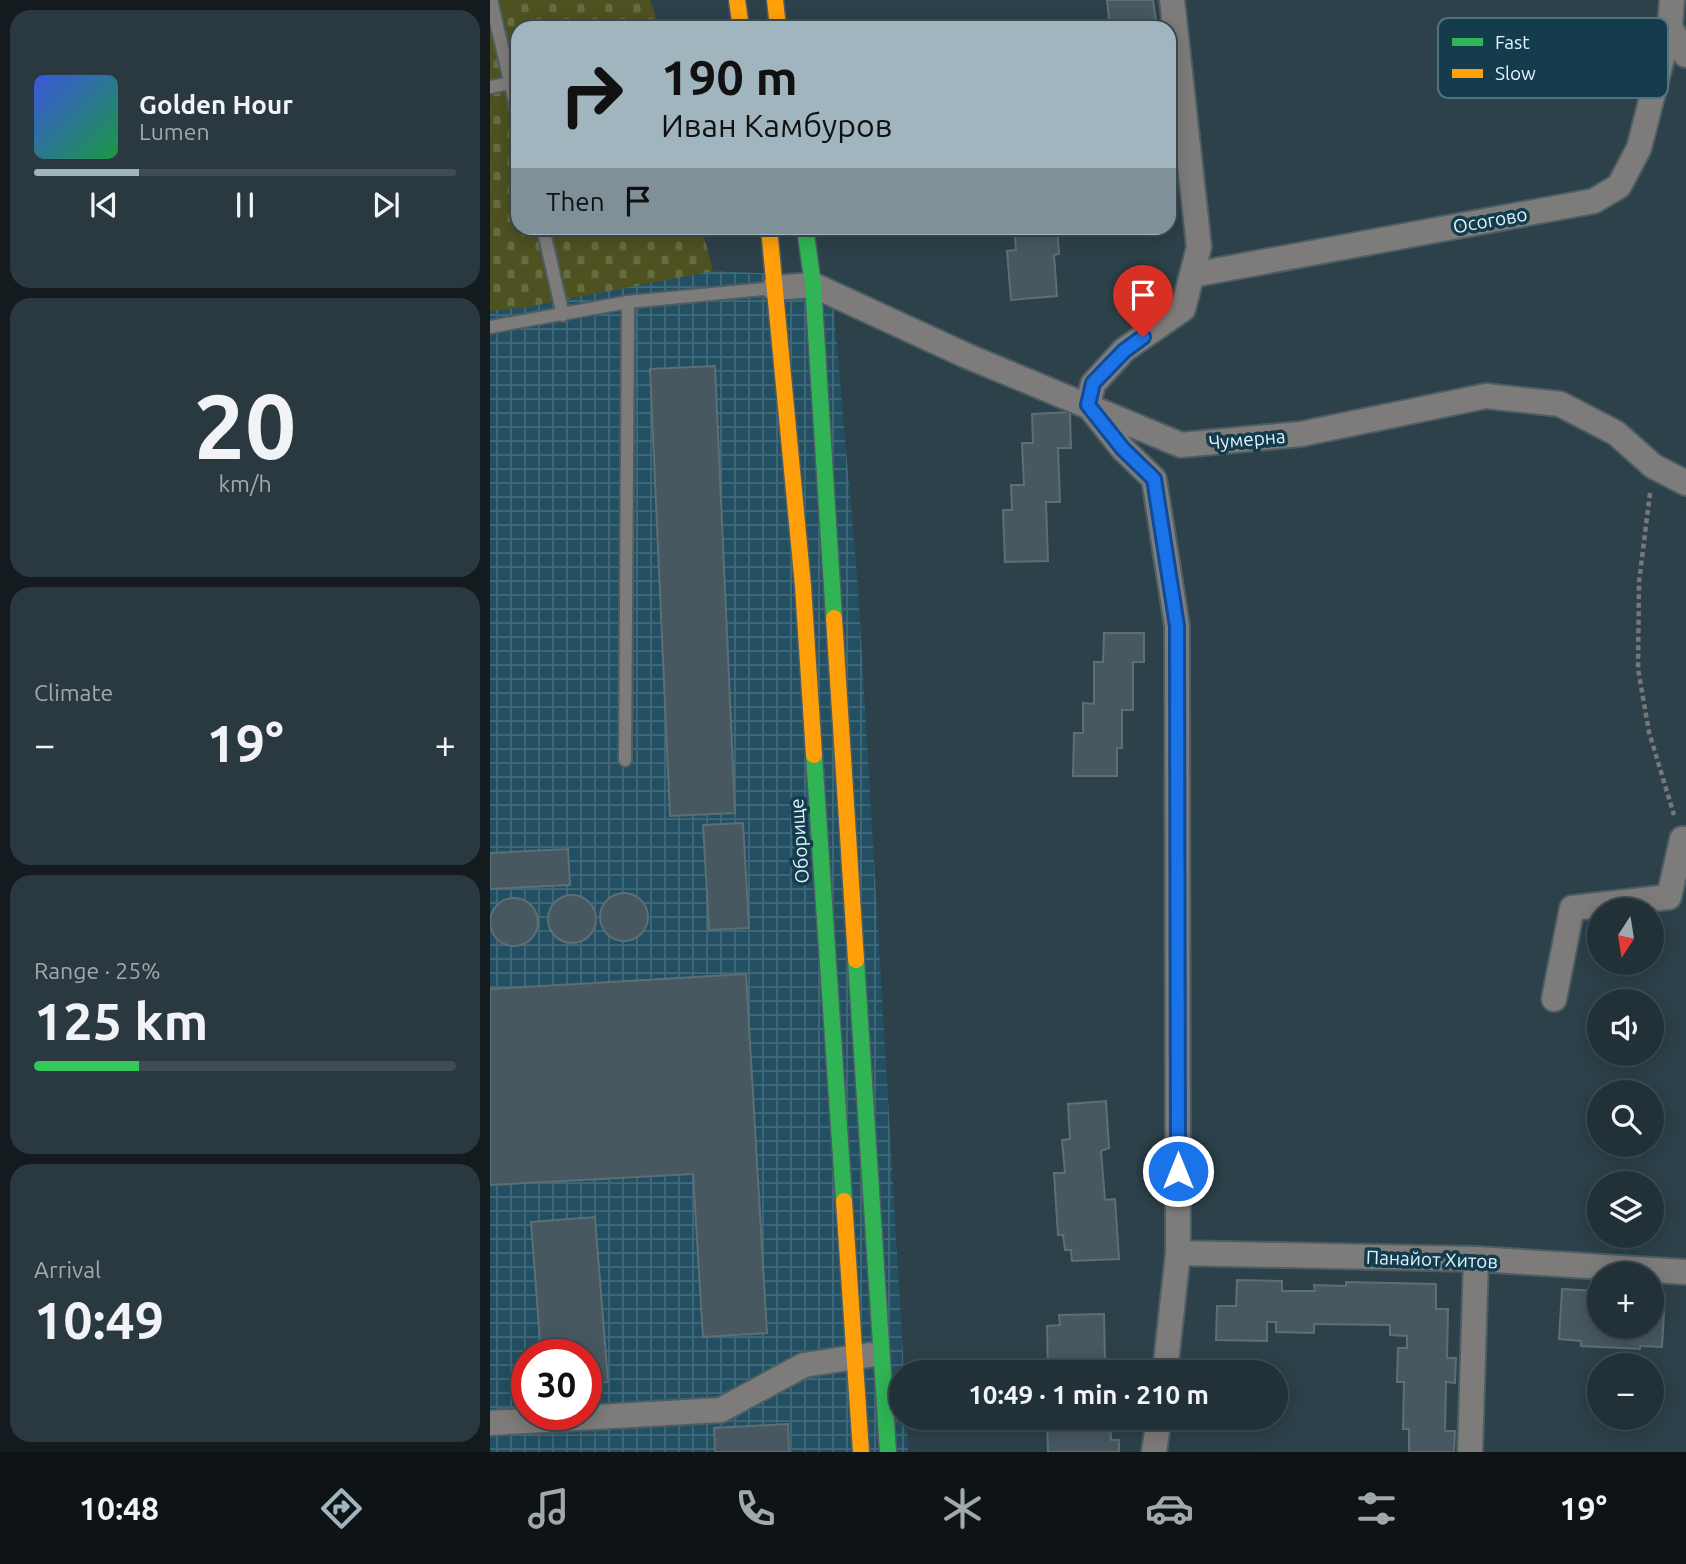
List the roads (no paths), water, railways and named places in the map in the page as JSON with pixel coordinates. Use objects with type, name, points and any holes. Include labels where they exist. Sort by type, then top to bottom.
[{"type":"main road","points":[[737,0],[740,21]]},
{"type":"main road","points":[[775,0],[777,21]]},
{"type":"main road","name":"Оборище","points":[[770,235],[803,586],[861,1452]]},
{"type":"main road","points":[[806,235],[813,285],[888,1452]]},
{"type":"street","points":[[1172,0],[1174,21]]},
{"type":"street","name":"Осогово","points":[[1668,35],[1672,0]]},
{"type":"street","points":[[1670,27],[1686,55]]},
{"type":"street","points":[[1166,1360],[1178,1253],[1177,626],[1154,479],[1123,449],[1088,405],[1093,383],[1124,351],[1183,309],[1199,247],[1176,37]]},
{"type":"street","name":"Осогово","points":[[1192,275],[1594,201],[1619,186],[1639,148],[1652,98]]},
{"type":"street","points":[[774,288],[813,285]]},
{"type":"street","name":"Чумерна","points":[[813,285],[967,356],[1181,445],[1301,434],[1486,396],[1560,404],[1616,433],[1653,466],[1686,483]]},
{"type":"street","points":[[1554,999],[1572,908],[1669,897],[1684,839]]},
{"type":"street","name":"Панайот Хитов","points":[[1178,1253],[1476,1259],[1686,1272]]},
{"type":"street","points":[[1471,1452],[1476,1259]]},
{"type":"street","points":[[490,1423],[721,1410],[804,1365],[880,1353]]},
{"type":"street","points":[[1154,1452],[1157,1430]]},
{"type":"lane","points":[[490,87],[511,83],[491,0]]},
{"type":"lane","points":[[545,235],[563,315]]},
{"type":"lane","points":[[490,327],[628,302],[774,288]]},
{"type":"lane","points":[[625,760],[628,302]]}]
